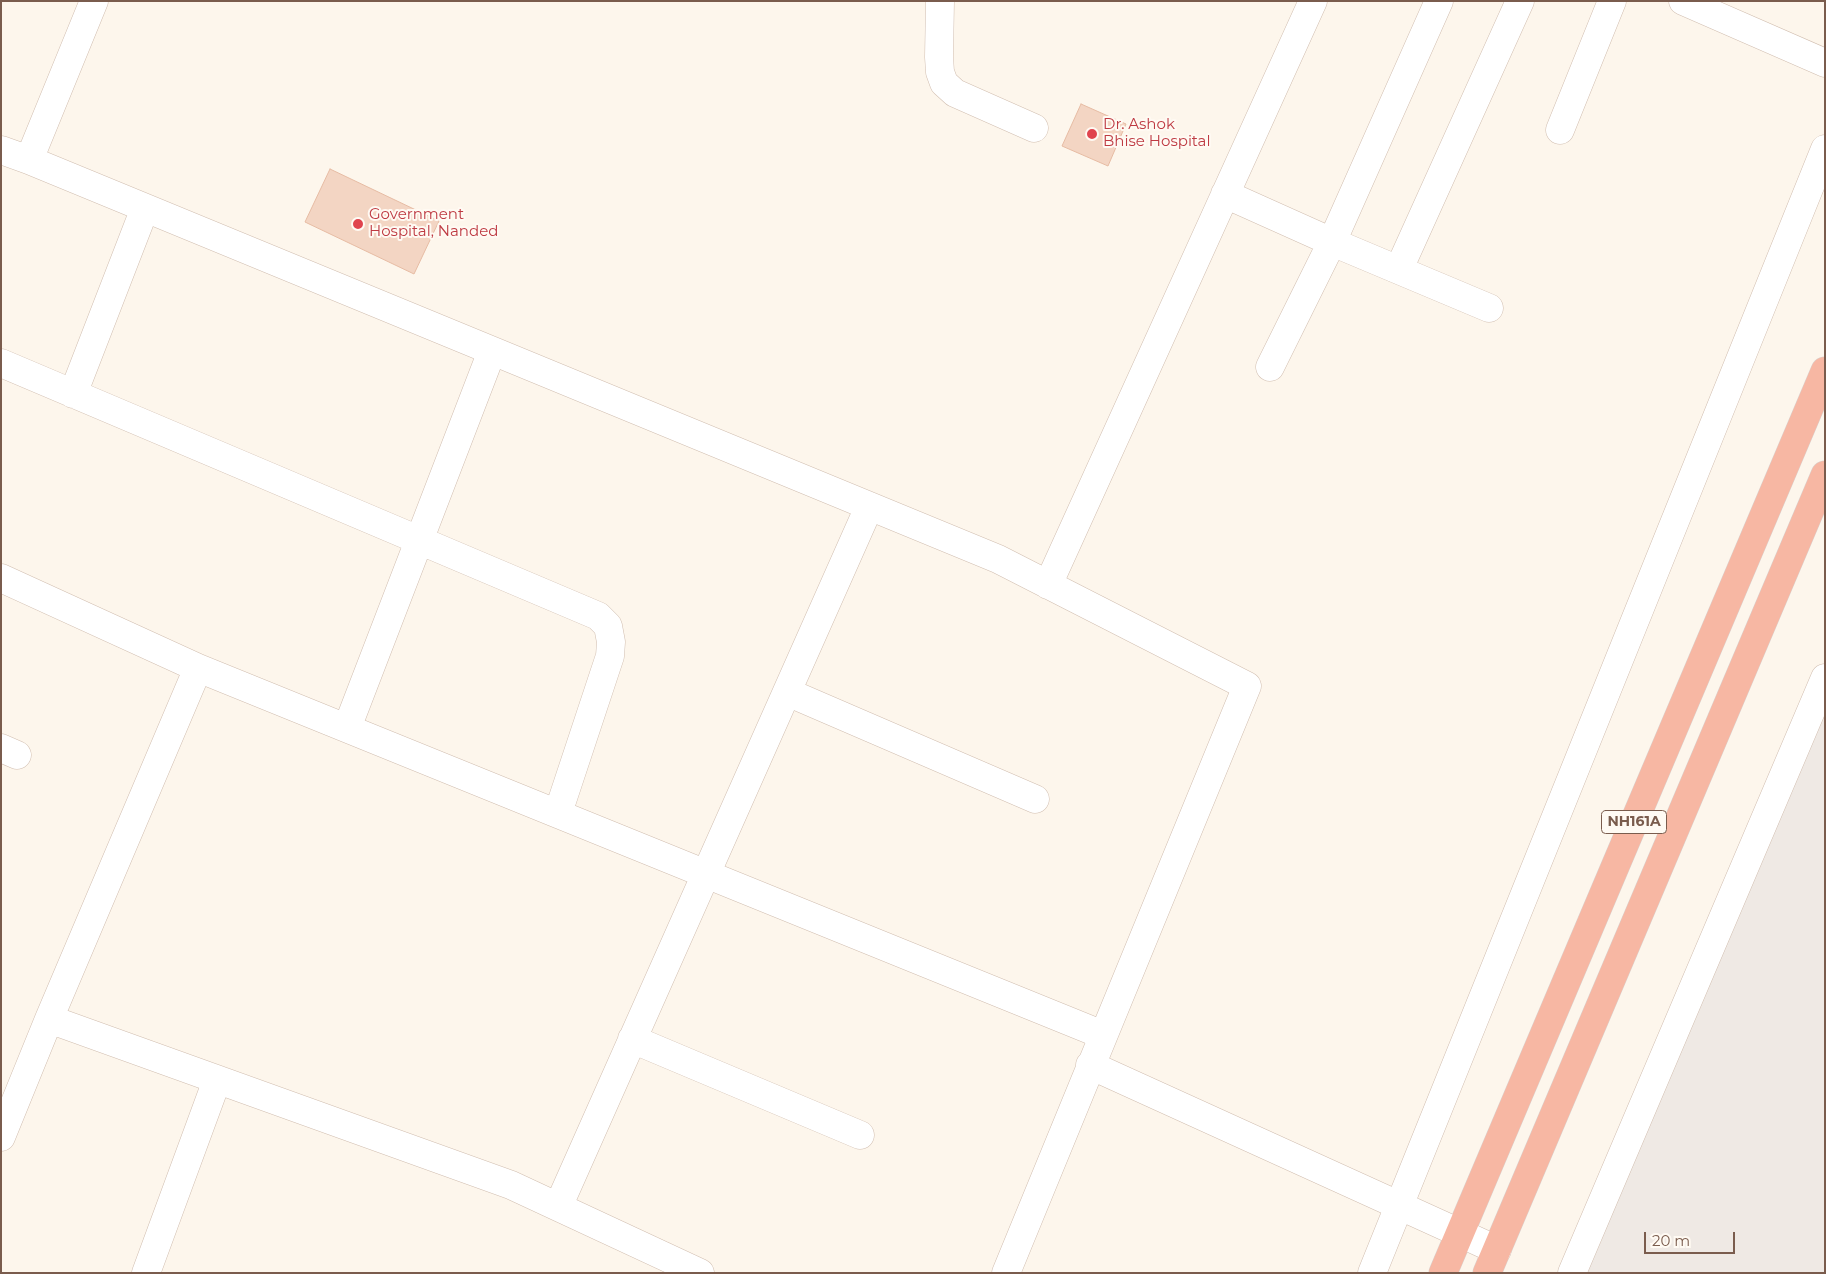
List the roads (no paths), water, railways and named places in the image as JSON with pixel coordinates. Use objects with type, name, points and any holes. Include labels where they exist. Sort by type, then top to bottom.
[{"type":"highway","name":"NH161A","points":[[1443,1273],[1825,372]]},
{"type":"highway","name":"NH161A","points":[[1492,1261],[1825,475]]},
{"type":"street","points":[[29,160],[94,1]]},
{"type":"street","points":[[940,1],[939,57],[940,72],[944,83],[955,93],[1034,128]]},
{"type":"street","points":[[1048,585],[1312,1]]},
{"type":"street","points":[[1270,367],[1332,242],[1439,1]]},
{"type":"street","points":[[1400,269],[1520,1]]},
{"type":"street","points":[[1560,130],[1612,1]]},
{"type":"street","points":[[1683,1],[1825,63]]},
{"type":"street","points":[[1372,1273],[1825,149]]},
{"type":"street","points":[[1,150],[998,559],[1247,686],[1006,1273]]},
{"type":"street","points":[[1225,194],[1332,242],[1489,308]]},
{"type":"street","points":[[73,394],[146,208]]},
{"type":"street","points":[[347,728],[492,351]]},
{"type":"street","points":[[1,363],[598,616],[608,626],[611,642],[610,656],[558,813]]},
{"type":"street","points":[[558,1207],[870,507]]},
{"type":"street","points":[[1,578],[198,668],[1103,1035]]},
{"type":"street","points":[[1,1137],[198,668]]},
{"type":"street","points":[[1572,1273],[1825,678]]},
{"type":"street","points":[[787,692],[1035,799]]},
{"type":"street","points":[[49,1019],[511,1185],[700,1273]]},
{"type":"street","points":[[632,1039],[860,1136]]},
{"type":"street","points":[[1090,1065],[1460,1232],[1492,1261]]},
{"type":"street","points":[[146,1273],[218,1080]]},
{"type":"place","name":"Dr. Ashok Bhise Hospital","points":[[1092,134]]},
{"type":"place","name":"Government Hospital, Nanded","points":[[358,224]]}]
